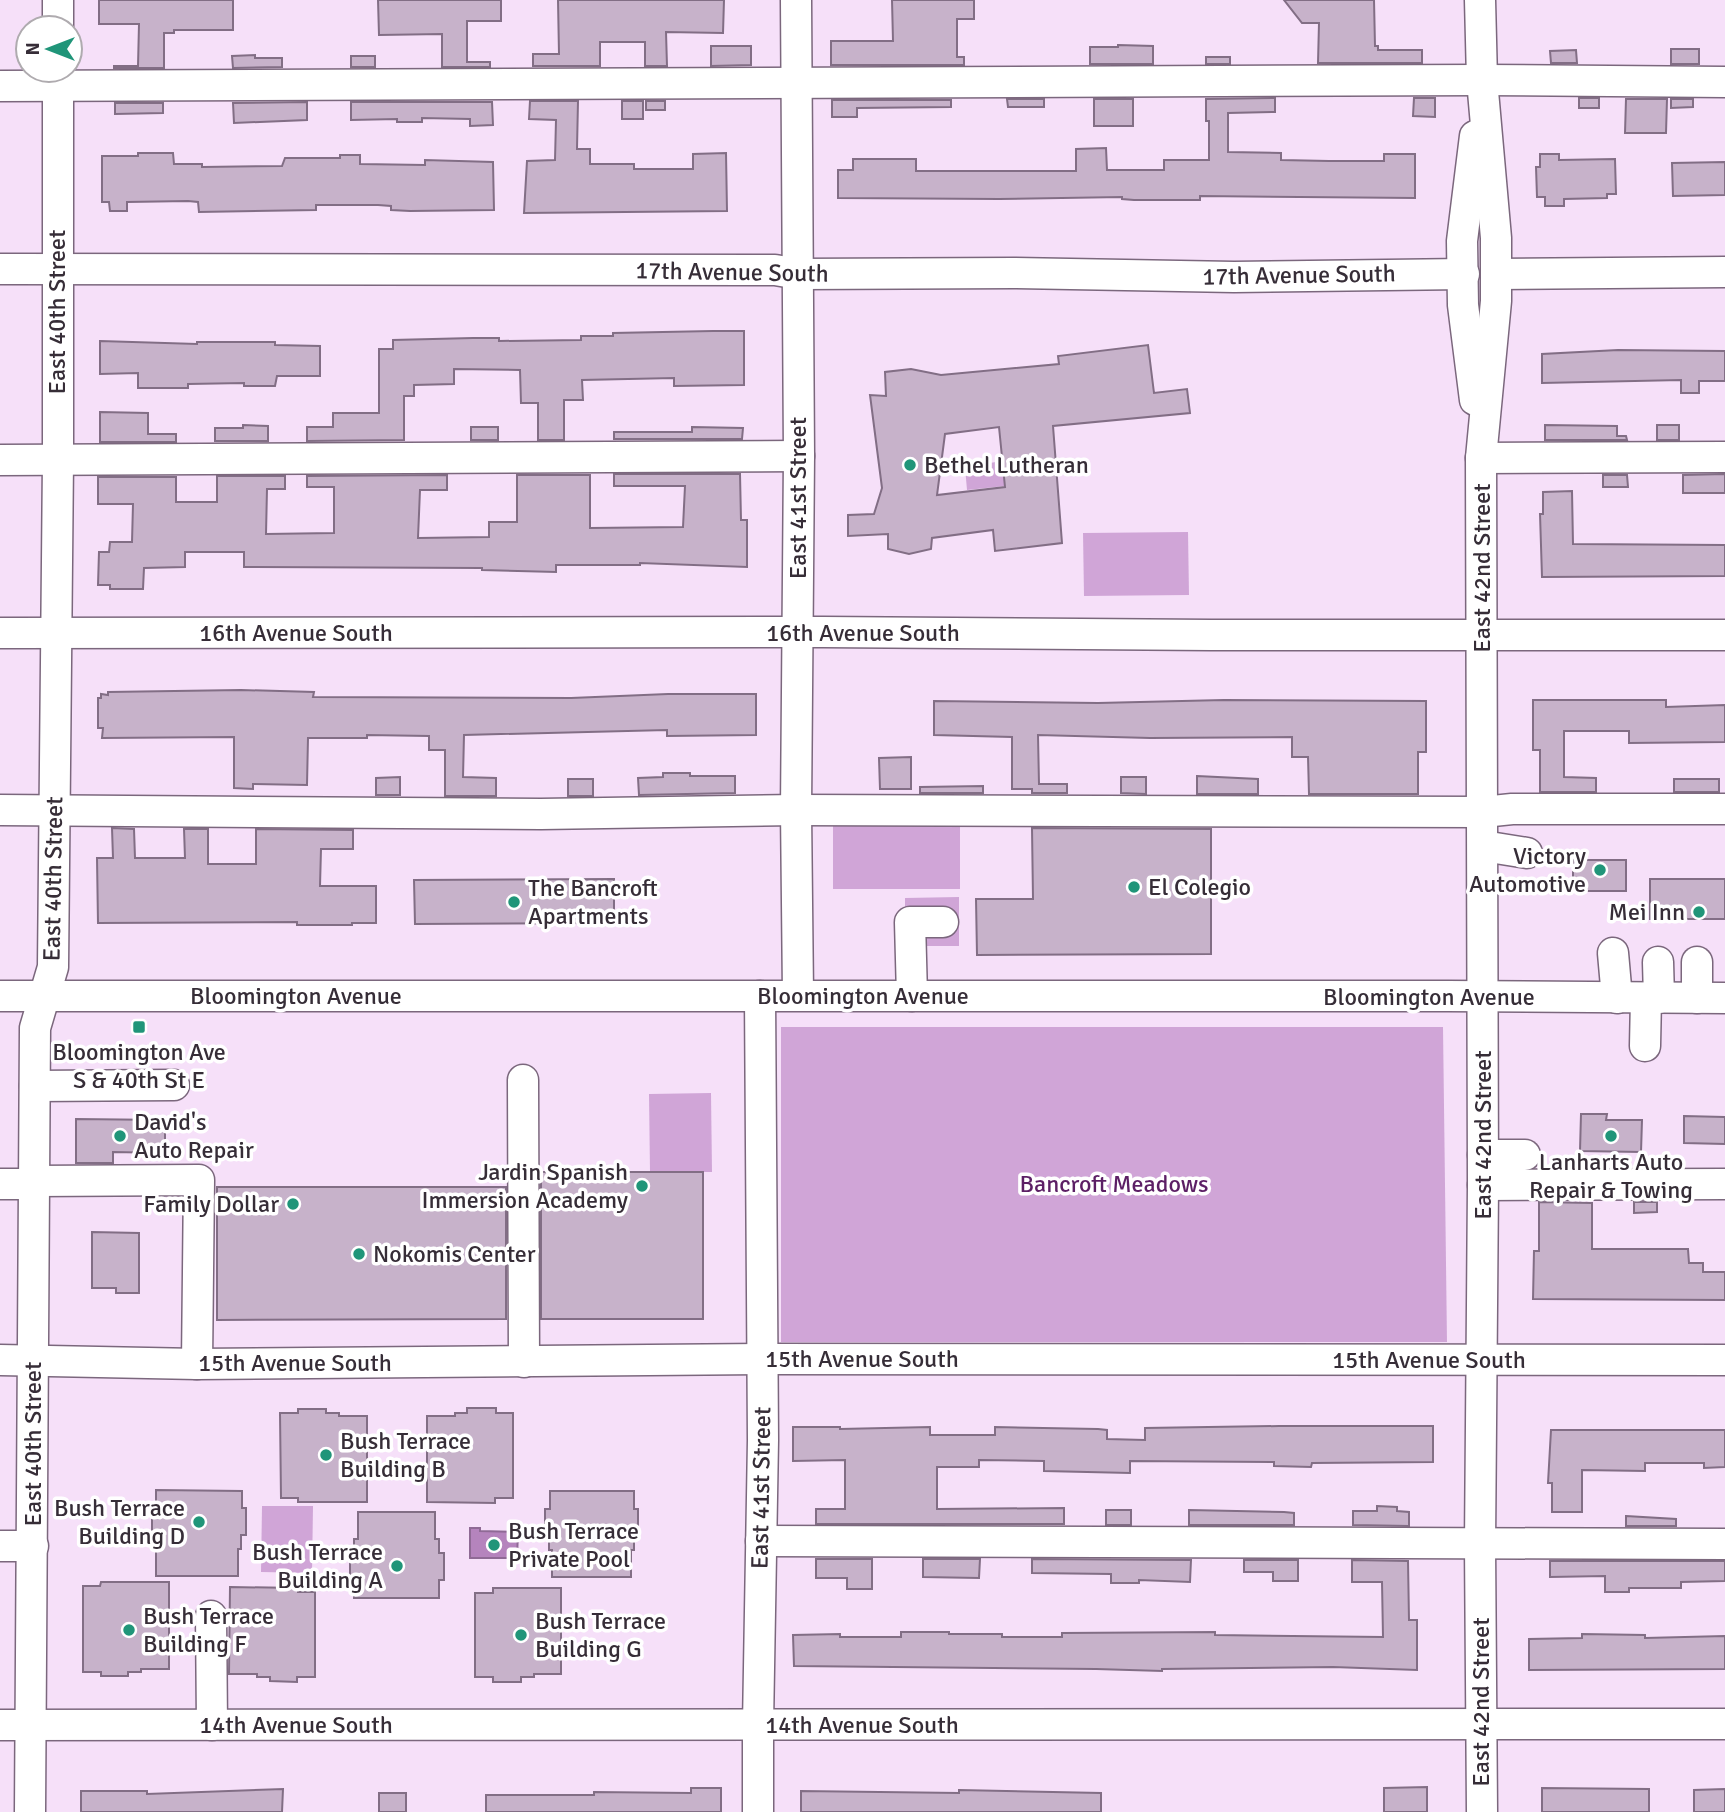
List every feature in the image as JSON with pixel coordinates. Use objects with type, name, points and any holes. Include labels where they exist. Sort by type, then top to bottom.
[{"type":"street","name":"East 41st Street","points":[[796,0],[799,274],[797,995]]},
{"type":"street","name":"East 42nd Street","points":[[1480,0],[1482,80],[1496,238],[1496,301],[1481,458],[1482,1812]]},
{"type":"street","points":[[84,78],[796,83],[1482,80],[1725,82]]},
{"type":"street","name":"East 42nd Street","points":[[1481,458],[1463,305],[1462,241],[1482,80]]},
{"type":"street","name":"East 40th Street","points":[[30,1812],[35,1028],[53,967],[58,460],[58,84]]},
{"type":"street","name":"17th Avenue South","points":[[0,269],[775,270],[799,274],[1014,273],[1234,277],[1464,274]]},
{"type":"street","points":[[1496,274],[1725,272]]},
{"type":"street","points":[[0,460],[799,456]]},
{"type":"street","points":[[1481,458],[1725,457]]},
{"type":"street","name":"16th Avenue South","points":[[0,634],[798,632],[1725,635]]},
{"type":"street","points":[[0,810],[541,814],[796,810],[1725,809]]},
{"type":"street","points":[[1483,846],[1527,853]]},
{"type":"street","points":[[912,996],[910,922],[943,922]]},
{"type":"street","points":[[1614,953],[1640,998],[1645,1045]]},
{"type":"street","points":[[1640,998],[1658,962]]},
{"type":"street","points":[[1698,962],[1711,998]]},
{"type":"street","name":"Bloomington Avenue","points":[[0,996],[1711,998]]},
{"type":"street","name":"East 41st Street","points":[[758,1812],[762,1359],[760,996]]},
{"type":"street","points":[[523,1080],[524,1362]]},
{"type":"street","points":[[35,1086],[174,1085]]},
{"type":"street","points":[[1483,1155],[1525,1155]]},
{"type":"street","points":[[0,1184],[199,1180],[197,1364]]},
{"type":"street","points":[[1483,1185],[1725,1184]]},
{"type":"street","name":"15th Avenue South","points":[[0,1360],[197,1364],[762,1359],[1725,1360]]},
{"type":"street","points":[[761,1541],[1725,1544]]},
{"type":"street","points":[[0,1546],[33,1546]]},
{"type":"street","points":[[211,1616],[212,1726]]},
{"type":"street","name":"14th Avenue South","points":[[0,1726],[1725,1724]]},
{"type":"green space","points":[[1002,461],[1005,486],[967,490],[965,467]]},
{"type":"green space","points":[[1188,532],[1189,595],[1084,596],[1083,533]]},
{"type":"green space","points":[[833,824],[960,824],[960,889],[833,889]]},
{"type":"green space","points":[[959,897],[959,946],[905,946],[905,898]]},
{"type":"green space","name":"Bancroft Meadows","points":[[781,1027],[1443,1027],[1447,1342],[781,1342]]},
{"type":"green space","points":[[711,1093],[712,1172],[650,1172],[649,1094]]},
{"type":"green space","points":[[262,1506],[313,1506],[312,1573],[261,1572]]},
{"type":"shaded area","name":"Bush Terrace Private Pool","points":[[470,1528],[480,1528],[480,1531],[518,1532],[517,1558],[470,1558]]},
{"type":"building","points":[[99,0],[233,0],[233,30],[174,30],[174,33],[164,33],[164,68],[114,68],[138,66],[139,24],[99,24]]},
{"type":"building","points":[[378,0],[501,0],[501,21],[467,21],[467,62],[490,62],[490,67],[442,67],[442,34],[379,35]]},
{"type":"building","points":[[558,0],[724,0],[723,33],[666,32],[667,66],[645,66],[645,42],[600,42],[600,66],[533,66],[533,54],[559,54]]},
{"type":"building","points":[[892,0],[974,0],[974,19],[957,19],[957,57],[964,57],[964,65],[831,65],[831,41],[893,41]]},
{"type":"building","points":[[1284,0],[1374,0],[1375,46],[1378,46],[1378,50],[1422,50],[1422,63],[1318,63],[1319,23],[1302,23]]},
{"type":"building","points":[[711,46],[751,46],[751,65],[711,66]]},
{"type":"building","points":[[1153,46],[1153,64],[1090,64],[1090,47]]},
{"type":"building","points":[[1671,49],[1699,49],[1699,64],[1671,64]]},
{"type":"building","points":[[1576,50],[1577,63],[1551,63],[1550,51]]},
{"type":"building","points":[[255,55],[255,58],[282,58],[282,67],[233,68],[232,56]]},
{"type":"building","points":[[351,56],[375,56],[375,67],[351,67]]},
{"type":"building","points":[[1206,57],[1230,57],[1230,64],[1206,64]]},
{"type":"building","points":[[1275,98],[1275,112],[1228,113],[1228,152],[1281,153],[1281,160],[1329,161],[1384,161],[1384,154],[1415,154],[1415,198],[838,198],[838,170],[853,170],[853,159],[916,159],[916,171],[1076,171],[1076,149],[1106,148],[1107,170],[1164,170],[1164,160],[1209,160],[1206,99]]},
{"type":"building","points":[[1414,98],[1435,98],[1435,117],[1413,116]]},
{"type":"building","points":[[1579,98],[1599,98],[1599,108],[1579,108]]},
{"type":"building","points":[[1007,99],[1044,99],[1044,107],[1008,107]]},
{"type":"building","points":[[1094,99],[1133,99],[1133,126],[1094,126]]},
{"type":"building","points":[[1626,99],[1667,99],[1666,133],[1625,133]]},
{"type":"building","points":[[1671,99],[1693,99],[1693,107],[1671,108]]},
{"type":"building","points":[[832,100],[951,100],[951,107],[857,108],[857,117],[832,117]]},
{"type":"building","points":[[530,101],[578,101],[577,149],[590,149],[590,164],[634,164],[634,169],[693,169],[693,154],[726,153],[727,211],[524,213],[527,161],[555,160],[556,120],[529,119]]},
{"type":"building","points":[[622,101],[643,101],[643,119],[622,119]]},
{"type":"building","points":[[646,101],[665,101],[665,110],[646,110]]},
{"type":"building","points":[[307,102],[307,120],[234,123],[233,103]]},
{"type":"building","points":[[351,102],[492,102],[493,125],[470,126],[470,119],[422,118],[422,122],[397,122],[397,119],[351,120]]},
{"type":"building","points":[[115,103],[163,103],[163,113],[115,114]]},
{"type":"building","points":[[138,153],[173,153],[174,164],[202,164],[202,167],[282,166],[285,158],[340,158],[340,155],[360,155],[360,164],[425,165],[425,160],[493,162],[494,210],[410,211],[391,210],[391,206],[378,205],[316,205],[316,210],[199,212],[198,202],[188,201],[127,202],[127,211],[110,211],[109,202],[102,202],[102,156],[138,156]]},
{"type":"building","points":[[1540,154],[1559,154],[1559,160],[1615,159],[1616,194],[1607,194],[1607,198],[1564,199],[1564,206],[1545,206],[1545,197],[1537,197],[1536,167],[1540,167]]},
{"type":"building","points":[[1725,162],[1725,195],[1673,196],[1672,163]]},
{"type":"building","points":[[744,331],[744,385],[674,386],[674,378],[582,380],[583,400],[564,400],[564,440],[538,440],[538,403],[521,403],[520,370],[454,369],[454,384],[414,385],[414,396],[404,396],[404,440],[307,441],[307,427],[333,427],[333,413],[379,413],[379,349],[393,349],[393,340],[581,340],[581,336],[613,336],[613,333]]},
{"type":"building","points":[[100,341],[197,344],[275,342],[275,345],[320,346],[320,376],[277,376],[275,386],[244,386],[244,383],[188,384],[188,388],[138,388],[138,373],[100,374]]},
{"type":"building","name":"Bethel Lutheran","points":[[1148,345],[1154,393],[1187,389],[1190,413],[1053,426],[1062,543],[995,551],[993,530],[932,538],[931,549],[909,554],[888,549],[888,534],[848,536],[848,515],[874,514],[882,488],[870,395],[886,396],[885,372],[911,369],[941,375],[1059,364],[1058,356]],"holes":[[[999,427],[1005,487],[937,495],[945,434]]]},
{"type":"building","points":[[1618,350],[1725,351],[1725,381],[1699,381],[1699,393],[1681,393],[1681,380],[1542,383],[1542,354]]},
{"type":"building","points":[[100,412],[148,413],[148,434],[176,434],[176,442],[100,442]]},
{"type":"building","points":[[243,425],[268,426],[268,441],[215,441],[215,428],[243,428]]},
{"type":"building","points":[[1545,425],[1617,426],[1617,436],[1626,436],[1627,440],[1545,440]]},
{"type":"building","points":[[1657,425],[1679,425],[1679,440],[1657,440]]},
{"type":"building","points":[[471,427],[498,427],[498,440],[471,440]]},
{"type":"building","points":[[692,427],[743,428],[742,439],[614,439],[614,432],[692,432]]},
{"type":"building","points":[[614,474],[740,474],[741,520],[747,520],[747,567],[640,563],[556,565],[556,572],[482,568],[244,567],[244,552],[185,552],[185,567],[144,568],[143,589],[110,589],[110,585],[98,585],[99,552],[109,552],[110,542],[132,542],[133,504],[98,504],[98,477],[176,477],[176,502],[217,502],[217,476],[285,476],[285,489],[267,489],[266,534],[334,533],[334,487],[307,487],[307,476],[447,475],[447,490],[420,490],[418,538],[489,537],[489,522],[517,522],[517,475],[590,475],[590,528],[683,527],[685,486],[614,486]]},
{"type":"building","points":[[1725,474],[1725,493],[1683,493],[1683,475]]},
{"type":"building","points":[[1603,475],[1627,475],[1628,487],[1603,487]]},
{"type":"building","points":[[1572,491],[1573,544],[1725,545],[1725,576],[1542,577],[1540,514],[1543,514],[1543,492]]},
{"type":"building","points":[[108,692],[314,692],[313,697],[571,698],[756,694],[756,735],[667,736],[667,730],[464,735],[463,777],[496,778],[496,796],[445,796],[445,750],[429,750],[429,736],[308,738],[307,785],[253,784],[253,789],[234,788],[234,737],[102,738],[103,728],[98,728],[98,698],[101,698],[101,694],[108,695]]},
{"type":"building","points":[[1224,700],[1426,701],[1426,752],[1418,752],[1418,794],[1309,794],[1308,757],[1292,757],[1292,737],[1150,738],[1038,735],[1039,784],[1067,784],[1067,793],[1032,793],[1032,789],[1012,789],[1012,737],[934,735],[934,701],[1098,703]]},
{"type":"building","points":[[1533,700],[1666,700],[1666,707],[1725,705],[1725,742],[1629,743],[1629,731],[1564,731],[1564,777],[1596,778],[1596,792],[1540,792],[1540,750],[1533,750]]},
{"type":"building","points":[[911,757],[911,789],[880,789],[879,758]]},
{"type":"building","points":[[663,773],[735,776],[735,793],[639,795],[638,778],[663,777]]},
{"type":"building","points":[[1197,776],[1258,779],[1258,794],[1197,794]]},
{"type":"building","points":[[400,777],[400,795],[376,795],[376,778]]},
{"type":"building","points":[[1121,777],[1146,777],[1146,794],[1121,793]]},
{"type":"building","points":[[568,779],[593,779],[593,796],[568,796]]},
{"type":"building","points":[[1674,779],[1719,779],[1719,792],[1674,792]]},
{"type":"building","points":[[983,786],[983,793],[920,793],[920,787]]},
{"type":"building","points":[[112,828],[134,829],[135,858],[185,858],[184,829],[208,829],[208,864],[256,864],[256,829],[353,830],[353,849],[321,849],[320,886],[376,886],[376,923],[98,923],[97,858],[113,858]]},
{"type":"building","points":[[1032,828],[1211,829],[1211,954],[977,955],[976,899],[1033,899]]},
{"type":"building","name":"Victory Automotive","points":[[1573,860],[1626,860],[1626,891],[1582,891],[1576,887],[1573,880]]},
{"type":"building","name":"The Bancroft Apartments","points":[[614,879],[614,923],[415,924],[414,880]]},
{"type":"building","points":[[1650,879],[1725,879],[1725,919],[1650,919]]},
{"type":"building","name":"Lanharts Auto Repair & Towing","points":[[1581,1114],[1607,1114],[1606,1120],[1642,1120],[1641,1152],[1580,1151]]},
{"type":"building","points":[[1684,1116],[1725,1117],[1725,1144],[1684,1143]]},
{"type":"building","name":"David's Auto Repair","points":[[76,1119],[165,1120],[165,1153],[113,1152],[113,1163],[76,1163]]},
{"type":"building","points":[[541,1172],[703,1172],[703,1319],[541,1319]]},
{"type":"building","name":"Nokomis Center","points":[[217,1187],[506,1187],[506,1319],[217,1320]]},
{"type":"building","points":[[1539,1202],[1592,1203],[1592,1249],[1688,1249],[1689,1263],[1703,1263],[1703,1272],[1725,1272],[1725,1300],[1533,1299],[1534,1251],[1539,1251]]},
{"type":"building","points":[[1634,1202],[1657,1202],[1657,1212],[1634,1213]]},
{"type":"building","points":[[92,1232],[139,1233],[139,1293],[116,1293],[116,1288],[92,1288]]},
{"type":"building","points":[[467,1408],[496,1408],[496,1413],[513,1413],[513,1498],[495,1498],[495,1503],[427,1502],[427,1416],[455,1416],[455,1413],[467,1413]]},
{"type":"building","name":"Bush Terrace Building B","points":[[298,1409],[326,1409],[326,1413],[339,1413],[339,1416],[367,1416],[367,1502],[298,1502],[298,1498],[281,1498],[280,1413],[298,1413]]},
{"type":"building","points":[[1433,1426],[1433,1462],[1312,1463],[1311,1467],[1274,1466],[1274,1462],[1130,1461],[1130,1473],[1044,1471],[1044,1461],[979,1460],[979,1467],[937,1467],[937,1509],[1064,1508],[1064,1524],[816,1524],[816,1509],[845,1509],[845,1460],[793,1461],[793,1427],[930,1427],[930,1435],[995,1435],[995,1427],[1098,1429],[1107,1430],[1107,1439],[1145,1440],[1145,1428]]},
{"type":"building","points":[[1551,1430],[1725,1430],[1725,1467],[1704,1468],[1704,1463],[1645,1463],[1645,1471],[1582,1470],[1582,1512],[1552,1512],[1552,1483],[1548,1483]]},
{"type":"building","name":"Bush Terrace Building D","points":[[156,1490],[242,1491],[242,1508],[246,1508],[246,1535],[241,1535],[241,1549],[238,1549],[238,1576],[156,1576],[156,1536],[152,1536],[152,1508],[156,1508]]},
{"type":"building","points":[[550,1491],[634,1491],[634,1509],[638,1509],[638,1536],[634,1536],[634,1550],[631,1550],[631,1577],[552,1577],[552,1550],[549,1550],[549,1537],[545,1537],[545,1509],[550,1509]]},
{"type":"building","points":[[1377,1506],[1397,1507],[1397,1511],[1409,1512],[1409,1526],[1353,1525],[1353,1511],[1377,1511]]},
{"type":"building","points":[[1106,1510],[1131,1510],[1131,1525],[1106,1525]]},
{"type":"building","points":[[1189,1510],[1294,1513],[1294,1525],[1189,1525]]},
{"type":"building","name":"Bush Terrace Building A","points":[[358,1512],[435,1512],[435,1539],[439,1539],[439,1553],[444,1553],[444,1580],[439,1580],[439,1598],[354,1598],[354,1580],[350,1580],[350,1553],[354,1553],[354,1539],[358,1539]]},
{"type":"building","points":[[1626,1516],[1676,1519],[1676,1526],[1626,1526]]},
{"type":"building","points":[[816,1559],[872,1559],[872,1589],[847,1589],[847,1578],[816,1578]]},
{"type":"building","points":[[923,1559],[980,1559],[979,1578],[923,1577]]},
{"type":"building","points":[[1032,1559],[1191,1560],[1190,1582],[1139,1580],[1139,1583],[1111,1583],[1111,1574],[1032,1573]]},
{"type":"building","points":[[1244,1560],[1298,1560],[1298,1581],[1273,1581],[1273,1572],[1244,1572]]},
{"type":"building","points":[[1352,1560],[1408,1561],[1409,1620],[1417,1620],[1417,1670],[1333,1667],[1162,1671],[794,1666],[793,1635],[901,1637],[901,1632],[949,1632],[1002,1634],[1002,1637],[1062,1637],[1062,1633],[1215,1632],[1215,1635],[1383,1637],[1382,1582],[1352,1582]]},
{"type":"building","points":[[1550,1561],[1725,1561],[1725,1581],[1681,1582],[1681,1588],[1629,1588],[1629,1592],[1605,1592],[1605,1576],[1550,1577]]},
{"type":"building","name":"Bush Terrace Building F","points":[[101,1582],[169,1582],[169,1669],[141,1669],[141,1672],[128,1672],[128,1676],[101,1676],[101,1672],[83,1672],[83,1586],[100,1586]]},
{"type":"building","points":[[230,1587],[298,1588],[298,1592],[315,1592],[315,1677],[297,1677],[297,1682],[270,1681],[270,1677],[257,1677],[257,1674],[229,1674]]},
{"type":"building","name":"Bush Terrace Building G","points":[[493,1588],[561,1588],[561,1674],[534,1674],[534,1677],[521,1677],[521,1682],[493,1682],[493,1677],[475,1677],[475,1593],[493,1593]]},
{"type":"building","points":[[1582,1634],[1645,1635],[1645,1638],[1725,1636],[1725,1669],[1529,1670],[1529,1639],[1582,1638]]},
{"type":"building","points":[[1427,1787],[1427,1812],[1384,1812],[1384,1788]]},
{"type":"building","points":[[691,1788],[721,1788],[721,1812],[486,1812],[486,1795],[691,1793]]},
{"type":"building","points":[[1542,1788],[1649,1789],[1649,1812],[1542,1812]]},
{"type":"building","points":[[283,1789],[282,1812],[81,1812],[81,1791],[147,1791],[147,1794]]},
{"type":"building","points":[[1725,1789],[1725,1812],[1694,1812],[1694,1790]]},
{"type":"building","points":[[959,1790],[1101,1793],[1101,1812],[801,1812],[801,1791],[959,1793]]},
{"type":"building","points":[[379,1793],[406,1793],[406,1812],[379,1812]]},
{"type":"place","name":"Bethel Lutheran","points":[[910,465]]},
{"type":"place","name":"Victory Automotive","points":[[1600,870]]},
{"type":"place","name":"El Colegio","points":[[1134,887]]},
{"type":"place","name":"The Bancroft Apartments","points":[[514,902]]},
{"type":"place","name":"Mei Inn","points":[[1699,912]]},
{"type":"place","name":"Bloomington Ave S & 40th St E","points":[[139,1027]]},
{"type":"place","name":"David's Auto Repair","points":[[120,1136]]},
{"type":"place","name":"Lanharts Auto Repair & Towing","points":[[1611,1136]]},
{"type":"place","name":"Jardin Spanish Immersion Academy","points":[[642,1186]]},
{"type":"place","name":"Family Dollar","points":[[293,1204]]},
{"type":"place","name":"Nokomis Center","points":[[359,1254]]},
{"type":"place","name":"Bush Terrace Building B","points":[[326,1455]]},
{"type":"place","name":"Bush Terrace Building D","points":[[199,1522]]},
{"type":"place","name":"Bush Terrace Private Pool","points":[[494,1545]]},
{"type":"place","name":"Bush Terrace Building A","points":[[397,1566]]},
{"type":"place","name":"Bush Terrace Building F","points":[[129,1630]]},
{"type":"place","name":"Bush Terrace Building G","points":[[521,1635]]}]
